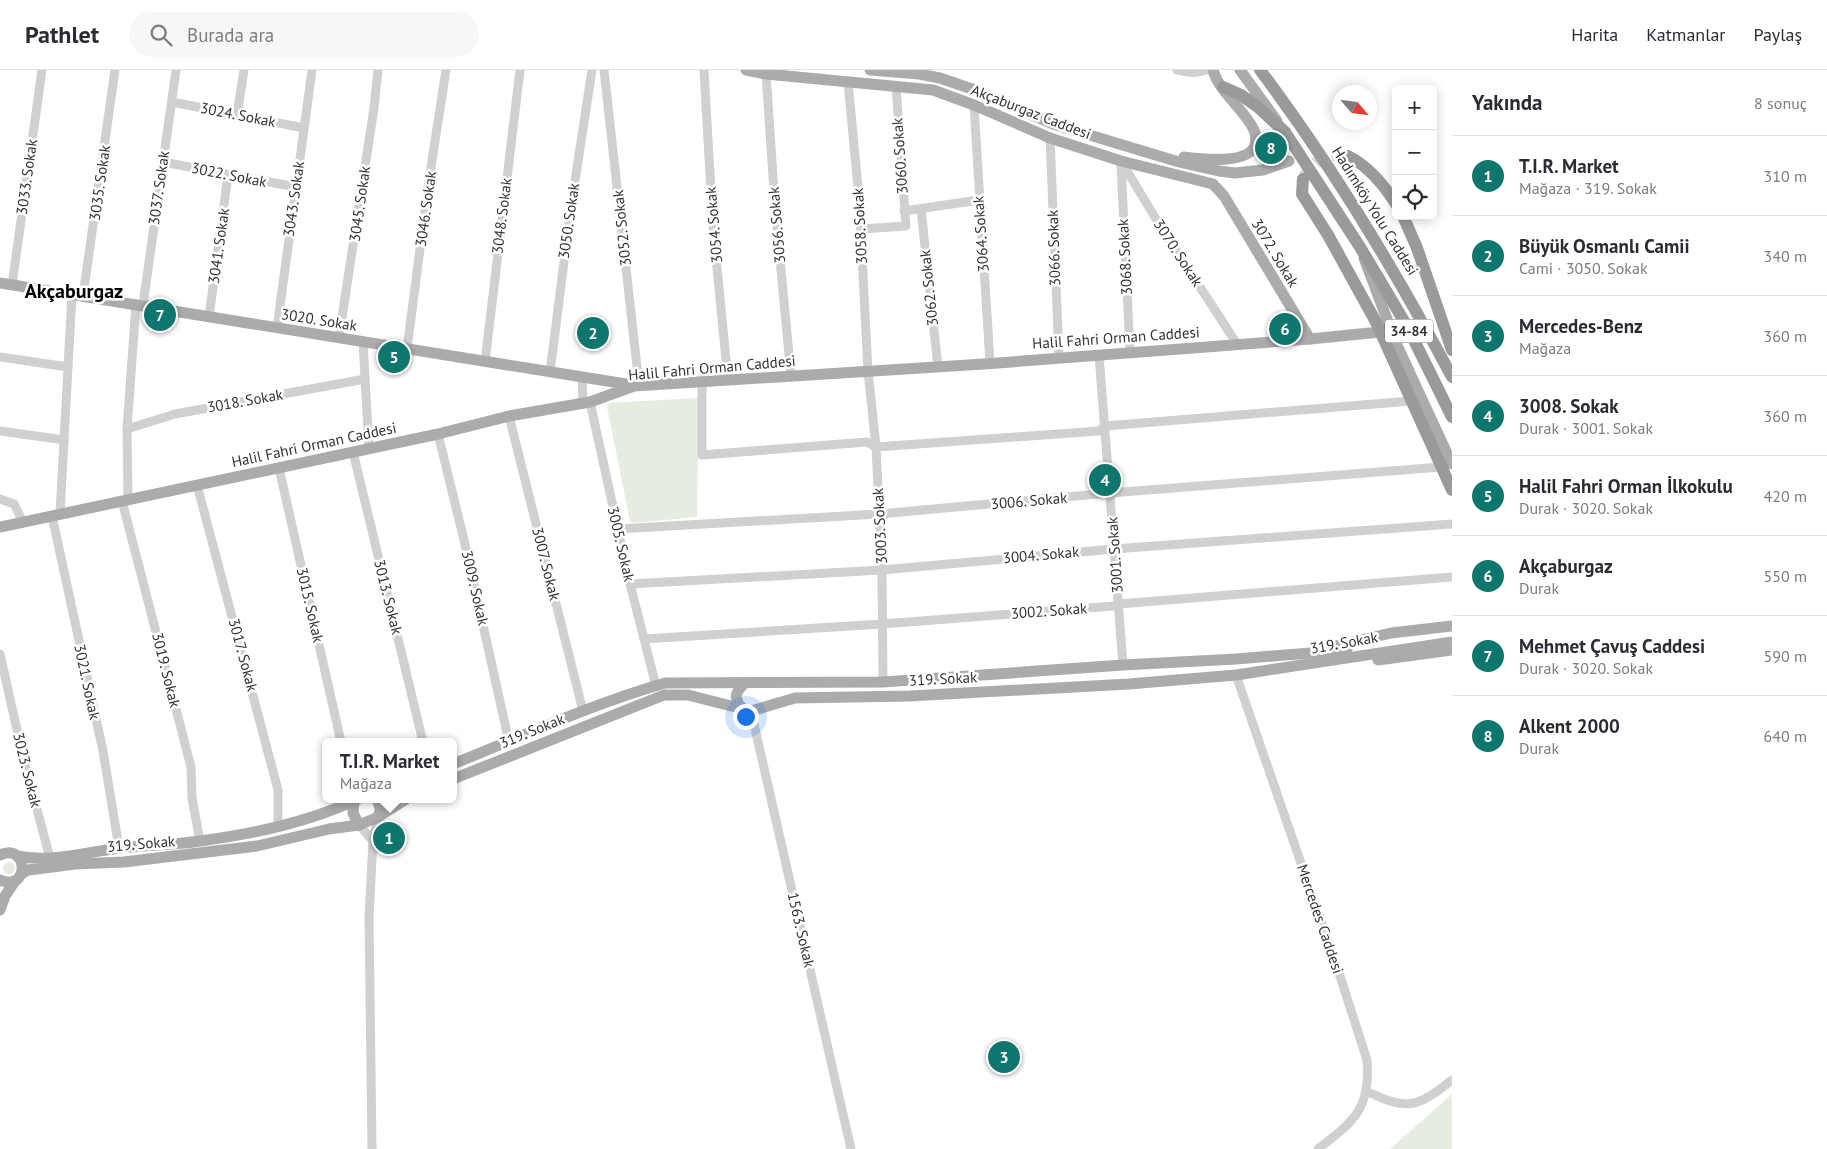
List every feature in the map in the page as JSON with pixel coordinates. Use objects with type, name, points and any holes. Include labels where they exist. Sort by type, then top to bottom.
[{"type":"highway","name":"Hadımköy Yolu Caddesi","points":[[1260,70],[1309,138],[1369,229],[1409,295],[1452,377]]},
{"type":"highway","points":[[1223,88],[1241,96],[1258,107],[1285,132]]},
{"type":"highway","name":"34-84","points":[[1285,132],[1307,175]]},
{"type":"highway","points":[[1348,156],[1360,162],[1376,178],[1392,199]]},
{"type":"highway","points":[[1307,175],[1302,194],[1328,235],[1380,332],[1412,401],[1446,465],[1452,490]]},
{"type":"highway","name":"Hadımköy Yolu Caddesi","points":[[1307,175],[1360,247],[1408,328],[1452,417]]},
{"type":"highway","points":[[1405,220],[1417,248],[1452,350]]},
{"type":"main road","name":"Akçaburgaz Caddesi","points":[[746,70],[766,74],[933,90],[974,105],[1050,138],[1121,161],[1213,184]]},
{"type":"main road","name":"Akçaburgaz Caddesi","points":[[870,70],[919,74],[940,78],[972,89],[1053,124],[1148,152]]},
{"type":"main road","points":[[1148,152],[1189,158],[1219,159],[1239,158],[1252,151],[1256,142],[1254,130],[1217,82],[1213,70]]},
{"type":"main road","name":"34-84","points":[[1240,70],[1285,132]]},
{"type":"main road","points":[[1050,138],[1053,124]]},
{"type":"main road","points":[[1148,152],[1179,162],[1235,173],[1263,170],[1289,161]]},
{"type":"main road","name":"3072. Sokak","points":[[1213,184],[1224,196],[1310,339]]},
{"type":"main road","points":[[1360,247],[1368,273],[1446,465]]},
{"type":"main road","name":"3020. Sokak","points":[[0,283],[636,386]]},
{"type":"main road","name":"Halil Fahri Orman Caddesi","points":[[0,527],[438,434],[509,416],[587,402],[636,386],[938,367],[1380,332]]},
{"type":"main road","points":[[1301,654],[1391,633],[1452,626]]},
{"type":"main road","name":"319. Sokak","points":[[457,762],[583,711],[665,683],[883,682],[1335,652],[1452,635]]},
{"type":"main road","name":"319. Sokak","points":[[457,777],[664,695],[688,695],[748,710],[766,707],[795,698],[910,696],[1236,675],[1452,642]]},
{"type":"main road","points":[[1319,663],[1343,665],[1452,650]]},
{"type":"main road","points":[[763,682],[769,697],[766,707]]},
{"type":"main road","points":[[745,683],[738,689],[736,697],[738,703],[748,710]]},
{"type":"main road","name":"319. Sokak","points":[[9,854],[30,858],[50,858],[119,848],[200,841],[278,827],[328,813],[349,803]]},
{"type":"main road","points":[[355,803],[353,815],[359,825]]},
{"type":"main road","points":[[379,803],[379,816]]},
{"type":"main road","name":"319. Sokak","points":[[0,880],[5,882],[18,878],[28,870],[75,864],[124,862],[257,846],[329,829],[359,825],[379,816],[400,803]]},
{"type":"main road","points":[[0,846],[23,866],[18,878],[5,896],[0,910]]},
{"type":"street","name":"3033. Sokak","points":[[12,285],[42,70]]},
{"type":"street","name":"3035. Sokak","points":[[77,295],[106,143],[115,70]]},
{"type":"street","name":"3037. Sokak","points":[[139,304],[163,162],[176,70]]},
{"type":"street","points":[[237,115],[244,70]]},
{"type":"street","name":"3043. Sokak","points":[[277,328],[312,70]]},
{"type":"street","name":"3045. Sokak","points":[[339,337],[374,108],[378,70]]},
{"type":"street","name":"3046. Sokak","points":[[407,349],[429,180],[446,70]]},
{"type":"street","name":"3048. Sokak","points":[[485,362],[520,70]]},
{"type":"street","name":"3050. Sokak","points":[[550,372],[571,207],[592,70]]},
{"type":"street","name":"3052. Sokak","points":[[604,70],[636,386]]},
{"type":"street","name":"3054. Sokak","points":[[704,70],[713,227],[728,380]]},
{"type":"street","points":[[1177,70],[1186,73],[1206,70]]},
{"type":"street","name":"3056. Sokak","points":[[766,74],[775,206],[791,376]]},
{"type":"street","name":"3058. Sokak","points":[[848,82],[861,229],[868,371]]},
{"type":"street","name":"3060. Sokak","points":[[861,229],[906,226],[896,86]]},
{"type":"street","name":"3024. Sokak","points":[[172,102],[304,128]]},
{"type":"street","name":"3064. Sokak","points":[[974,105],[990,363]]},
{"type":"street","name":"3066. Sokak","points":[[1050,138],[1059,357]]},
{"type":"street","name":"3070. Sokak","points":[[1121,161],[1159,224],[1237,344]]},
{"type":"street","name":"3068. Sokak","points":[[1121,161],[1130,352]]},
{"type":"street","name":"3022. Sokak","points":[[163,162],[296,187]]},
{"type":"street","name":"3041. Sokak","points":[[209,317],[228,175]]},
{"type":"street","points":[[904,211],[979,200]]},
{"type":"street","name":"3062. Sokak","points":[[921,208],[938,367]]},
{"type":"street","name":"3021. Sokak","points":[[77,295],[68,368],[64,440],[56,515],[103,751],[119,848]]},
{"type":"street","name":"3019. Sokak","points":[[139,304],[127,429],[125,500],[191,767],[192,798],[200,841]]},
{"type":"street","points":[[363,342],[369,449]]},
{"type":"street","name":"3001. Sokak","points":[[1100,355],[1123,665]]},
{"type":"street","points":[[0,356],[68,368]]},
{"type":"street","name":"3003. Sokak","points":[[868,371],[876,448],[882,570],[883,682]]},
{"type":"street","name":"3005. Sokak","points":[[582,377],[630,584],[656,686]]},
{"type":"street","name":"3018. Sokak","points":[[127,429],[175,414],[365,379]]},
{"type":"street","points":[[702,381],[702,455],[868,442],[876,448],[1099,431],[1105,426],[1412,401]]},
{"type":"street","name":"3007. Sokak","points":[[509,416],[583,711]]},
{"type":"street","points":[[0,431],[64,440]]},
{"type":"street","name":"3009. Sokak","points":[[438,434],[465,544],[509,742]]},
{"type":"street","name":"3013. Sokak","points":[[353,452],[422,738]]},
{"type":"street","name":"3006. Sokak","points":[[618,529],[879,514],[1446,465]]},
{"type":"street","name":"3015. Sokak","points":[[279,468],[339,738]]},
{"type":"street","name":"3017. Sokak","points":[[197,485],[278,790],[278,827]]},
{"type":"street","points":[[0,499],[14,504],[23,522]]},
{"type":"street","name":"3004. Sokak","points":[[630,584],[882,570],[1114,549],[1452,524]]},
{"type":"street","name":"3002. Sokak","points":[[644,639],[882,624],[1114,606],[1119,604],[1452,576]]},
{"type":"street","name":"3023. Sokak","points":[[0,654],[24,761],[50,858]]},
{"type":"street","name":"Mercedes Caddesi","points":[[1236,675],[1362,1042],[1367,1067],[1366,1091],[1361,1108],[1353,1120],[1318,1149]]},
{"type":"street","name":"1563. Sokak","points":[[748,710],[852,1149]]},
{"type":"street","points":[[372,1149],[369,916],[373,841],[379,816]]},
{"type":"street","points":[[359,825],[373,841]]},
{"type":"street","points":[[1366,1091],[1401,1105],[1416,1103],[1429,1097],[1452,1080]]},
{"type":"shaded area","points":[[699,398],[697,517],[634,523],[630,521],[607,407],[609,403]]},
{"type":"shaded area","points":[[7,862],[11,862],[15,868],[11,874],[7,874],[3,870],[3,866]]},
{"type":"shaded area","points":[[1452,1094],[1452,1149],[1390,1149]]},
{"type":"tunnel","points":[[1304,177],[1322,158],[1333,155],[1348,156]]},
{"type":"place","name":"Alkent 2000","points":[[1271,148]]},
{"type":"place","name":"Mehmet Çavuş Caddesi","points":[[160,315]]},
{"type":"place","name":"Akçaburgaz","points":[[1285,329]]},
{"type":"place","name":"Büyük Osmanlı Camii","points":[[593,333]]},
{"type":"place","name":"Halil Fahri Orman İlkokulu","points":[[394,357]]},
{"type":"place","name":"3008. Sokak","points":[[1105,480]]},
{"type":"place","name":"T.I.R. Market","points":[[389,838]]},
{"type":"place","name":"Mercedes-Benz","points":[[1004,1057]]},
{"type":"district","name":"Akçaburgaz","points":[[74,291]]}]
